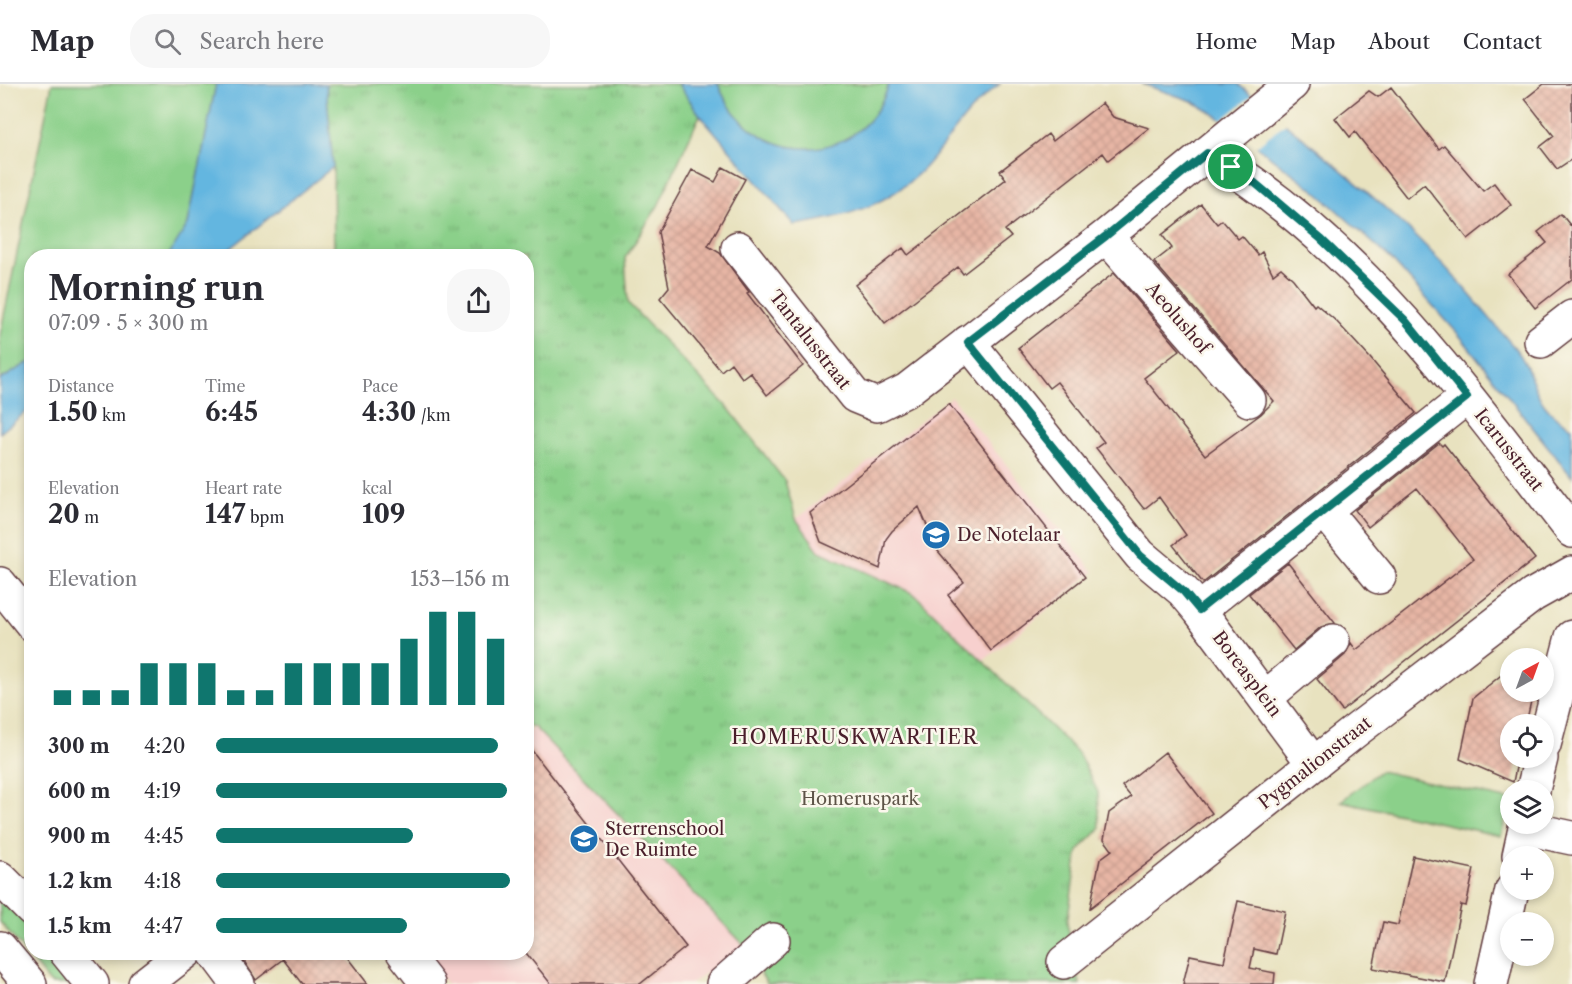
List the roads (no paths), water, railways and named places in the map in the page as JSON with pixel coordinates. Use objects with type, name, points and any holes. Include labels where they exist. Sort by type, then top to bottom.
[{"type":"street","name":"Tantalusstraat","points":[[738,248],[855,396],[878,405],[907,390],[1106,236],[1287,88]]},
{"type":"street","name":"Icarusstraat","points":[[1207,153],[1255,183],[1321,239],[1405,320],[1572,531]]},
{"type":"street","name":"Aeolushof","points":[[1106,236],[1249,400]]},
{"type":"street","points":[[1541,341],[1572,317]]},
{"type":"street","name":"Boreasplein","points":[[968,342],[1140,555],[1183,591],[1199,610],[1313,763]]},
{"type":"street","points":[[1199,610],[1467,397]]},
{"type":"street","points":[[1325,511],[1379,577]]},
{"type":"street","name":"Pygmalionstraat","points":[[1064,962],[1313,763],[1533,595],[1572,573]]},
{"type":"street","points":[[0,584],[24,614]]},
{"type":"street","points":[[1552,714],[1572,637]]},
{"type":"street","points":[[1265,698],[1334,641]]},
{"type":"street","points":[[1523,836],[1572,838]]},
{"type":"street","points":[[0,878],[24,902]]},
{"type":"street","points":[[1491,984],[1510,900]]},
{"type":"street","points":[[723,984],[773,940]]},
{"type":"street","points":[[0,948],[30,984]]},
{"type":"street","points":[[72,960],[92,984]]},
{"type":"street","points":[[145,984],[176,960]]},
{"type":"street","points":[[220,960],[238,984]]},
{"type":"street","points":[[409,960],[428,984]]},
{"type":"water","points":[[216,84],[326,84],[333,167],[230,249],[172,249],[188,224]]},
{"type":"water","points":[[678,84],[718,84],[734,112],[755,132],[779,144],[806,148],[832,144],[856,133],[875,112],[889,84],[1000,84],[972,110],[918,174],[887,198],[834,218],[794,225],[700,115]]},
{"type":"water","points":[[1142,84],[1238,84],[1385,207],[1434,255],[1515,348],[1523,359],[1536,390],[1548,410],[1572,427],[1572,477],[1459,335],[1392,260],[1313,189],[1211,112],[1192,101]]},
{"type":"water","points":[[24,365],[24,414],[0,433],[0,380]]},
{"type":"place","name":"De Notelaar","points":[[936,535]]},
{"type":"place","name":"Sterrenschool De Ruimte","points":[[584,839]]},
{"type":"district","name":"HOMERUSKWARTIER","points":[[855,737]]},
{"type":"park label","name":"Homeruspark","points":[[860,799]]}]
